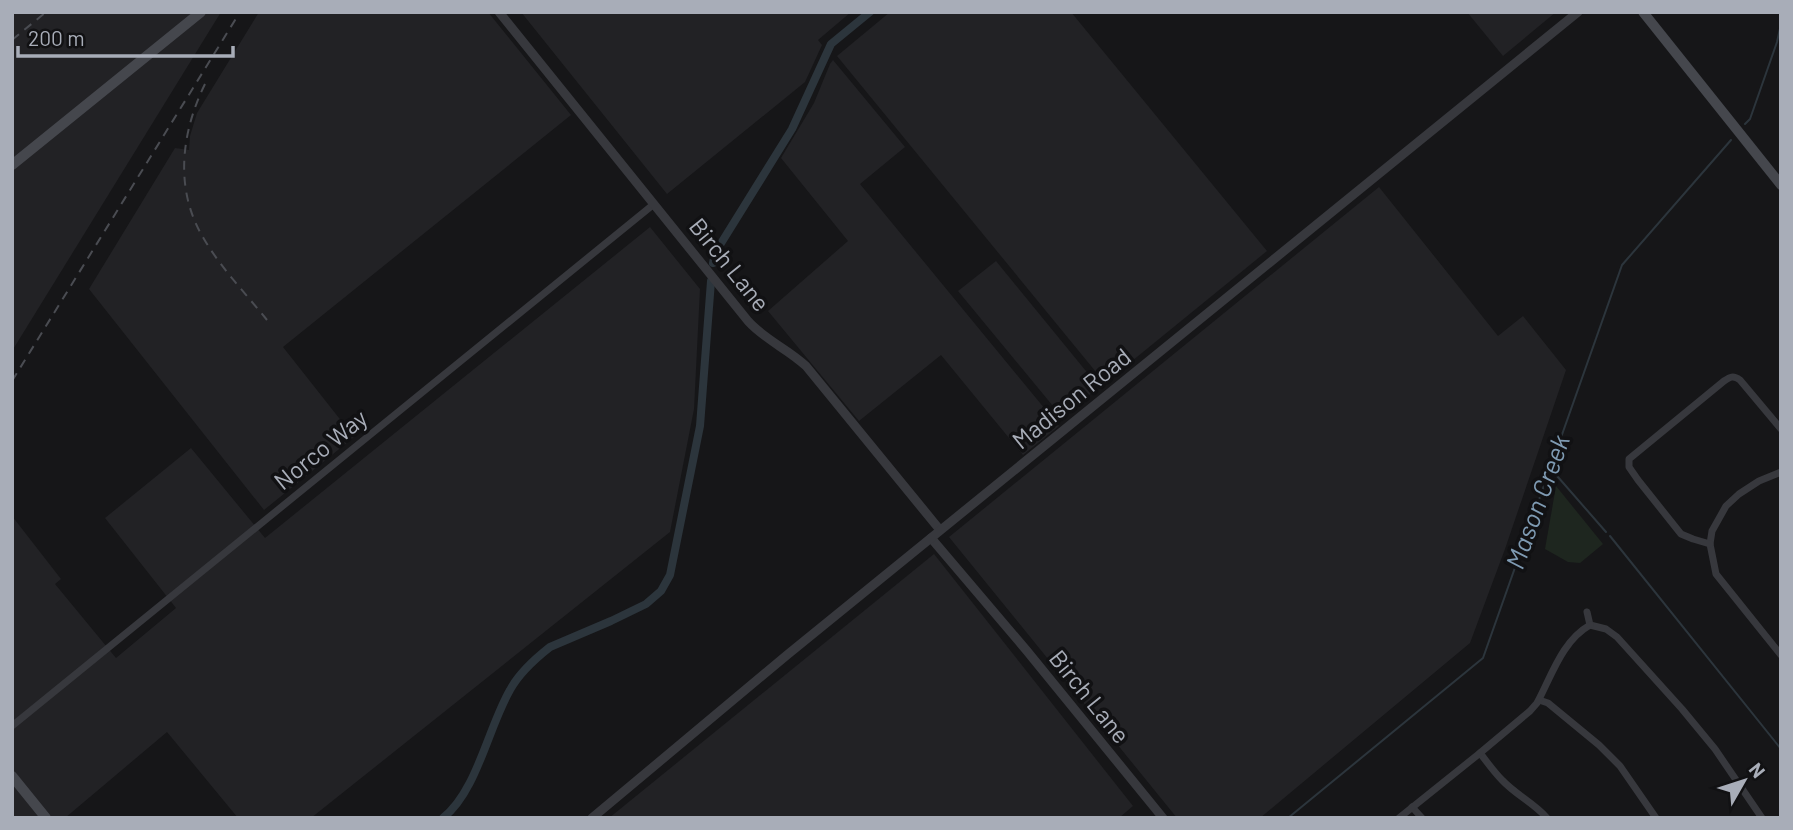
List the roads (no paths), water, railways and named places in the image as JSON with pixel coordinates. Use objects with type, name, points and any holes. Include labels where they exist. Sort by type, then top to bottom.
[{"type":"main road","points":[[12,165],[201,12]]},
{"type":"main road","points":[[1643,12],[1781,185]]},
{"type":"main road","points":[[12,776],[46,818]]},
{"type":"street","name":"Birch Lane","points":[[499,12],[756,330],[806,366],[940,530]]},
{"type":"street","name":"Madison Road","points":[[592,818],[787,655],[1578,12]]},
{"type":"street","name":"Norco Way","points":[[12,726],[654,204]]},
{"type":"street","points":[[1710,544],[1681,534],[1637,480],[1628,462],[1649,441],[1731,376],[1740,380],[1781,429]]},
{"type":"street","points":[[1781,472],[1759,481],[1726,506],[1712,531],[1710,544],[1716,574],[1781,655]]},
{"type":"street","name":"Birch Lane","points":[[931,538],[1163,818]]},
{"type":"street","points":[[1587,612],[1590,625]]},
{"type":"street","points":[[1399,818],[1530,710],[1539,700],[1565,647],[1578,632],[1590,625],[1606,629],[1617,637],[1682,709],[1715,749],[1762,818]]},
{"type":"street","points":[[1539,700],[1548,704],[1599,745],[1620,766],[1656,818]]},
{"type":"street","points":[[1480,753],[1502,780],[1539,808],[1547,818]]},
{"type":"street","points":[[1412,807],[1422,818]]},
{"type":"waterway","points":[[713,263],[715,253],[792,129],[831,44],[870,12]]},
{"type":"waterway","name":"Mason Creek","points":[[1745,124],[1750,119],[1781,24]]},
{"type":"waterway","name":"Mason Creek","points":[[1288,818],[1483,658],[1622,265],[1731,140]]},
{"type":"waterway","points":[[443,818],[465,792],[502,705],[528,666],[550,647],[646,604],[661,591],[670,575],[700,426],[711,281]]},
{"type":"waterway","points":[[1551,469],[1606,532]]},
{"type":"waterway","points":[[1610,536],[1781,749]]},
{"type":"railway","points":[[12,40],[46,12]]},
{"type":"railway","points":[[12,381],[240,12]]},
{"type":"railway","points":[[205,84],[190,122],[186,142],[184,162],[188,201],[194,220],[211,250],[267,320]]}]
